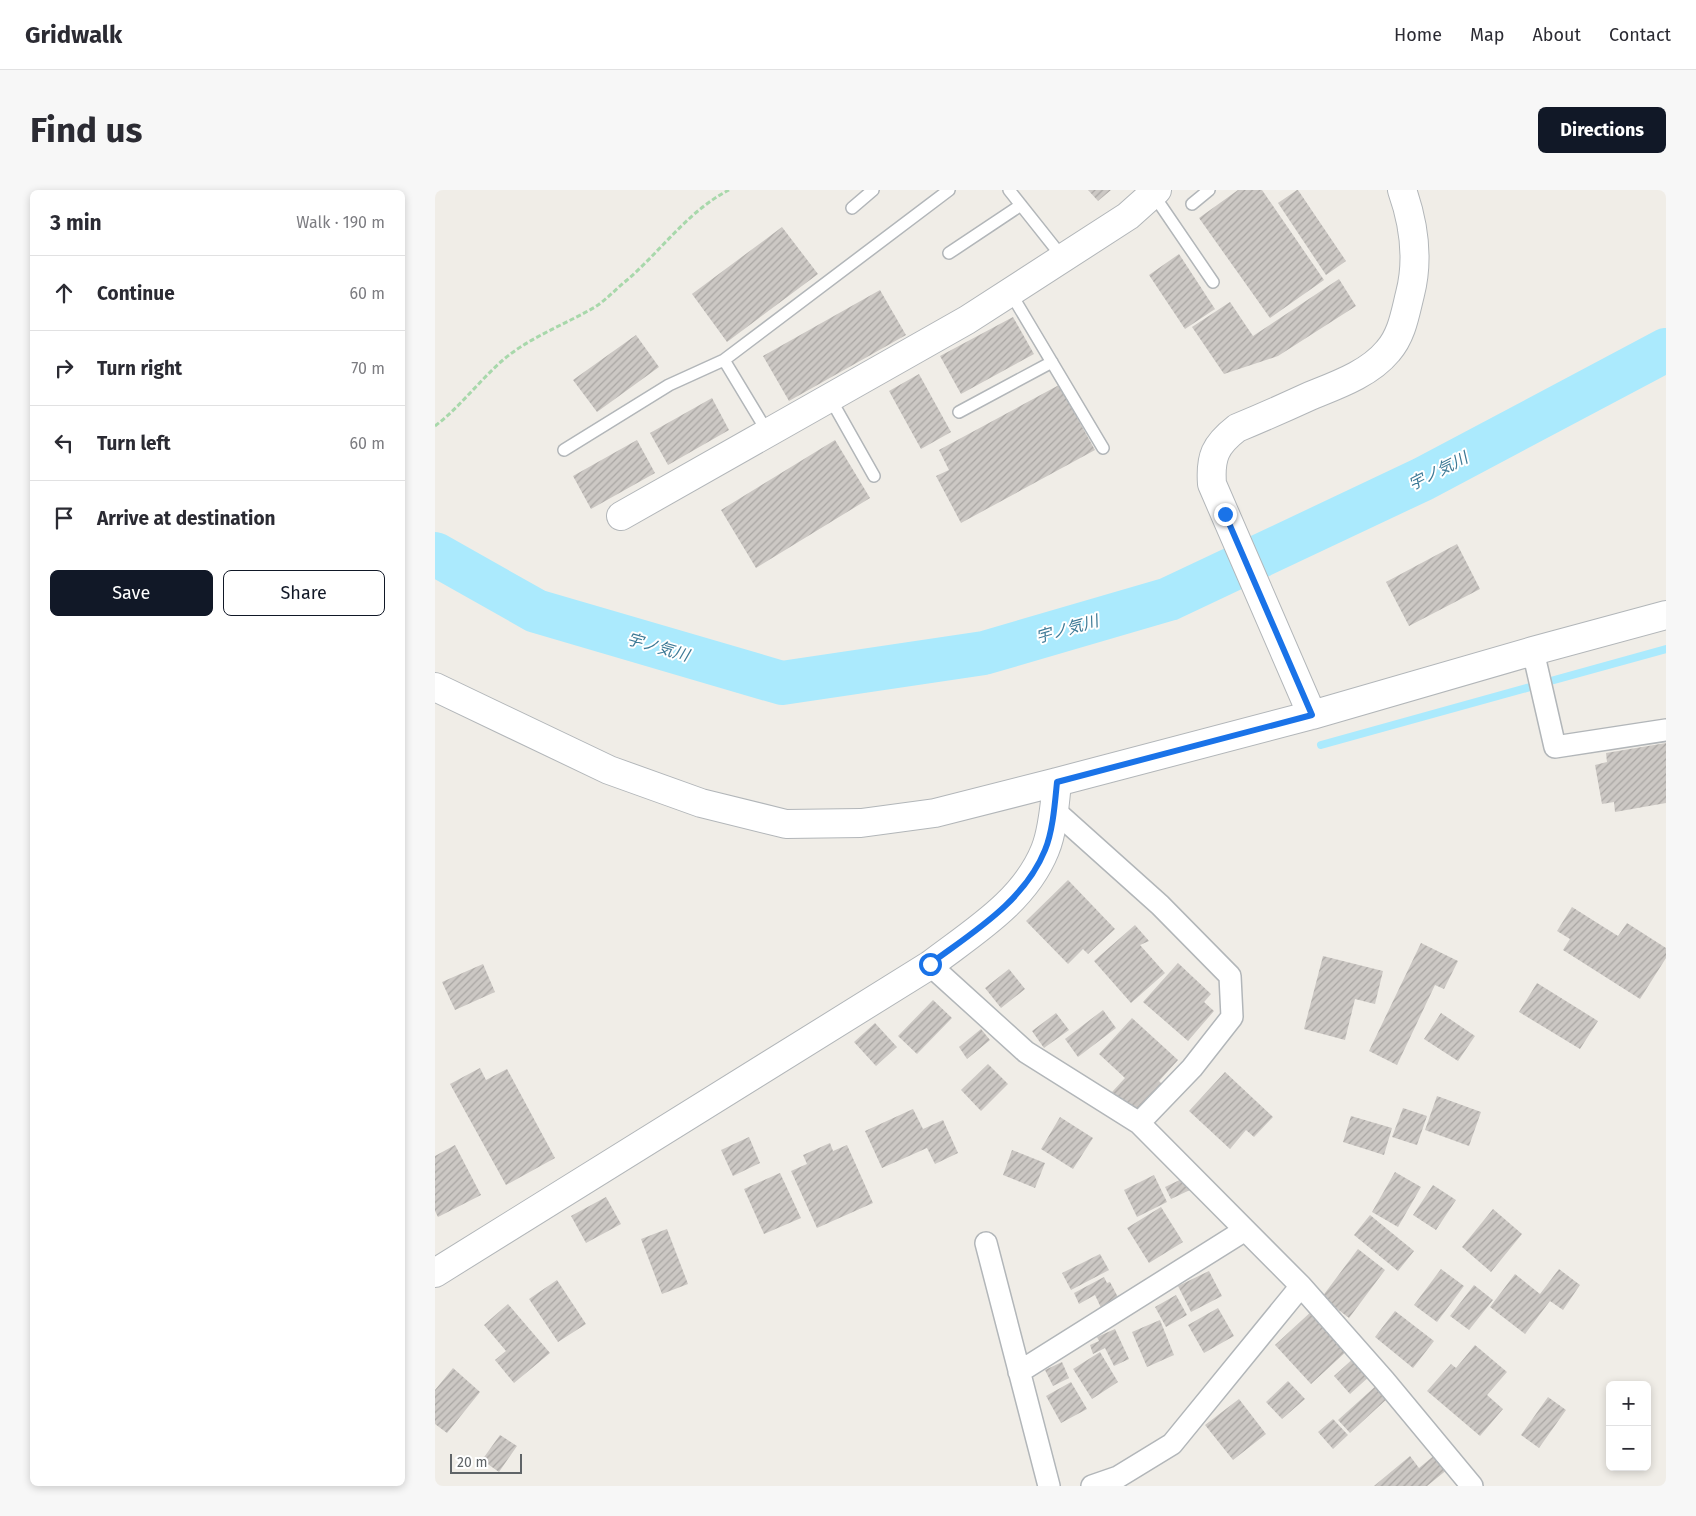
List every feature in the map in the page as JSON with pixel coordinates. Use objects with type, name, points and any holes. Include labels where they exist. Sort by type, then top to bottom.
[{"type":"street","points":[[1312,715],[1212,484],[1211,466],[1215,450],[1237,428],[1350,379],[1370,367],[1389,350],[1403,326],[1413,282],[1416,252],[1409,211],[1402,190]]},
{"type":"street","points":[[621,516],[967,320],[1128,216],[1155,192]]},
{"type":"street","points":[[435,687],[609,770],[701,803],[786,824],[861,823],[935,813],[1057,782],[1312,715],[1533,651],[1666,615]]},
{"type":"street","points":[[1533,651],[1555,747],[1666,730]]},
{"type":"street","points":[[435,1273],[930,964],[1006,906],[1029,878],[1045,849],[1054,810],[1057,782]]},
{"type":"street","points":[[1054,810],[1160,905],[1230,976],[1232,1018],[1192,1068],[1139,1122]]},
{"type":"street","points":[[930,964],[1026,1052],[1139,1122],[1301,1286],[1384,1380],[1472,1486]]},
{"type":"street","points":[[1019,1372],[1245,1230]]},
{"type":"street","points":[[986,1243],[1049,1486]]},
{"type":"street","points":[[1092,1486],[1118,1477],[1172,1444],[1301,1286]]},
{"type":"lane","points":[[852,208],[873,190]]},
{"type":"lane","points":[[564,450],[669,385],[724,360],[949,190]]},
{"type":"lane","points":[[1009,190],[1063,258]]},
{"type":"lane","points":[[1192,204],[1209,190]]},
{"type":"lane","points":[[1155,192],[1213,282]]},
{"type":"lane","points":[[949,253],[1021,205]]},
{"type":"lane","points":[[1010,292],[1103,448]]},
{"type":"lane","points":[[724,360],[769,433]]},
{"type":"lane","points":[[959,412],[1051,362]]},
{"type":"lane","points":[[830,398],[874,476]]},
{"type":"path","points":[[435,426],[446,418],[503,360],[527,343],[597,306],[697,212],[719,195],[729,190]]},
{"type":"building","points":[[1088,190],[1111,190],[1098,201]]},
{"type":"building","points":[[1238,190],[1262,190],[1324,280],[1270,318],[1199,218]]},
{"type":"building","points":[[1297,190],[1346,261],[1326,275],[1278,203]]},
{"type":"building","points":[[782,227],[818,274],[727,342],[692,294]]},
{"type":"building","points":[[1179,254],[1215,309],[1185,329],[1149,275]]},
{"type":"building","points":[[1339,279],[1356,306],[1278,356],[1224,374],[1192,327],[1230,302],[1253,336]]},
{"type":"building","points":[[880,290],[906,335],[789,401],[763,356]]},
{"type":"building","points":[[1013,317],[1034,354],[961,394],[940,356]]},
{"type":"building","points":[[636,335],[659,367],[597,412],[573,380]]},
{"type":"building","points":[[919,374],[951,432],[921,449],[889,391]]},
{"type":"building","points":[[1059,385],[1095,450],[961,523],[936,476],[949,470],[939,450]]},
{"type":"building","points":[[712,398],[729,430],[668,465],[650,433]]},
{"type":"building","points":[[637,440],[655,473],[591,509],[573,476]]},
{"type":"building","points":[[835,440],[870,498],[756,568],[721,510]]},
{"type":"building","points":[[1457,544],[1480,589],[1409,626],[1386,582]]},
{"type":"building","points":[[1666,743],[1666,803],[1615,812],[1614,802],[1602,804],[1595,765],[1607,762],[1606,753]]},
{"type":"building","points":[[1068,880],[1115,929],[1088,954],[1083,949],[1068,964],[1026,921]]},
{"type":"building","points":[[1572,907],[1618,936],[1627,923],[1666,948],[1666,958],[1640,999],[1563,950],[1570,939],[1557,931]]},
{"type":"building","points":[[1135,925],[1149,941],[1140,945],[1165,973],[1131,1003],[1094,961]]},
{"type":"building","points":[[1421,943],[1458,961],[1444,989],[1435,985],[1397,1065],[1369,1051]]},
{"type":"building","points":[[1323,956],[1383,971],[1375,1004],[1355,999],[1345,1040],[1304,1029]]},
{"type":"building","points":[[1178,963],[1211,994],[1204,1002],[1214,1011],[1188,1041],[1143,1002]]},
{"type":"building","points":[[483,964],[495,992],[455,1010],[442,982]]},
{"type":"building","points":[[1009,969],[1025,989],[1001,1008],[985,988]]},
{"type":"building","points":[[1537,983],[1598,1021],[1580,1049],[1519,1012]]},
{"type":"building","points":[[933,1000],[952,1018],[917,1054],[898,1036]]},
{"type":"building","points":[[1103,1010],[1116,1028],[1078,1057],[1065,1039]]},
{"type":"building","points":[[1056,1013],[1069,1030],[1044,1048],[1032,1031]]},
{"type":"building","points":[[1441,1013],[1475,1036],[1458,1061],[1424,1039]]},
{"type":"building","points":[[1132,1018],[1178,1060],[1159,1081],[1163,1085],[1136,1114],[1112,1092],[1125,1078],[1099,1054]]},
{"type":"building","points":[[875,1023],[897,1047],[876,1066],[854,1042]]},
{"type":"building","points":[[981,1029],[990,1040],[967,1059],[959,1047]]},
{"type":"building","points":[[988,1064],[1008,1084],[981,1111],[961,1090]]},
{"type":"building","points":[[480,1068],[486,1080],[507,1069],[555,1158],[506,1185],[450,1084]]},
{"type":"building","points":[[1225,1072],[1273,1117],[1254,1137],[1246,1130],[1230,1149],[1189,1111]]},
{"type":"building","points":[[1437,1096],[1481,1112],[1469,1146],[1425,1130]]},
{"type":"building","points":[[1403,1108],[1427,1116],[1417,1145],[1392,1137]]},
{"type":"building","points":[[913,1109],[923,1129],[943,1120],[958,1153],[935,1164],[927,1148],[882,1168],[865,1131]]},
{"type":"building","points":[[1351,1116],[1392,1128],[1384,1155],[1343,1142]]},
{"type":"building","points":[[1060,1117],[1093,1138],[1073,1169],[1041,1149]]},
{"type":"building","points":[[749,1137],[760,1163],[733,1176],[721,1150]]},
{"type":"building","points":[[830,1143],[833,1151],[847,1145],[873,1203],[817,1228],[791,1171],[807,1164],[803,1155]]},
{"type":"building","points":[[455,1145],[481,1195],[438,1217],[435,1211],[435,1156]]},
{"type":"building","points":[[1012,1150],[1045,1163],[1035,1188],[1003,1175]]},
{"type":"building","points":[[1395,1172],[1421,1187],[1398,1227],[1372,1212]]},
{"type":"building","points":[[780,1173],[801,1218],[764,1234],[744,1189]]},
{"type":"building","points":[[1154,1175],[1167,1202],[1137,1217],[1124,1190]]},
{"type":"building","points":[[1186,1177],[1192,1189],[1171,1199],[1165,1187]]},
{"type":"building","points":[[1433,1185],[1456,1200],[1436,1230],[1413,1215]]},
{"type":"building","points":[[606,1197],[621,1224],[586,1243],[571,1216]]},
{"type":"building","points":[[1161,1207],[1183,1242],[1149,1263],[1127,1228]]},
{"type":"building","points":[[1493,1209],[1522,1234],[1491,1272],[1462,1247]]},
{"type":"building","points":[[1370,1215],[1414,1251],[1398,1271],[1354,1235]]},
{"type":"building","points":[[667,1229],[688,1284],[662,1294],[641,1239]]},
{"type":"building","points":[[1358,1249],[1385,1270],[1349,1318],[1322,1297]]},
{"type":"building","points":[[1100,1254],[1109,1270],[1071,1290],[1062,1273]]},
{"type":"building","points":[[1441,1269],[1464,1286],[1437,1322],[1414,1305]]},
{"type":"building","points":[[1559,1269],[1580,1285],[1563,1310],[1550,1301],[1525,1334],[1490,1307],[1515,1274],[1540,1294]]},
{"type":"building","points":[[1209,1271],[1222,1296],[1191,1312],[1178,1286]]},
{"type":"building","points":[[1104,1277],[1107,1283],[1110,1282],[1120,1301],[1102,1310],[1095,1295],[1079,1304],[1074,1293]]},
{"type":"building","points":[[557,1280],[586,1324],[558,1342],[529,1299]]},
{"type":"building","points":[[1474,1285],[1493,1300],[1469,1330],[1450,1316]]},
{"type":"building","points":[[1176,1295],[1187,1315],[1166,1327],[1155,1307]]},
{"type":"building","points":[[508,1304],[550,1353],[514,1383],[495,1360],[506,1351],[484,1325]]},
{"type":"building","points":[[1218,1308],[1234,1336],[1204,1353],[1188,1325]]},
{"type":"building","points":[[1314,1309],[1350,1348],[1311,1384],[1275,1345]]},
{"type":"building","points":[[1395,1311],[1434,1341],[1413,1368],[1375,1337]]},
{"type":"building","points":[[1160,1320],[1174,1355],[1147,1367],[1132,1332]]},
{"type":"building","points":[[1115,1329],[1129,1359],[1114,1366],[1105,1348],[1093,1354],[1090,1345],[1099,1341],[1097,1337]]},
{"type":"building","points":[[1475,1345],[1507,1372],[1487,1395],[1503,1409],[1480,1436],[1427,1391],[1451,1364],[1456,1368]]},
{"type":"building","points":[[1100,1352],[1118,1382],[1092,1399],[1073,1369]]},
{"type":"building","points":[[1355,1357],[1371,1375],[1350,1394],[1334,1376]]},
{"type":"building","points":[[1062,1362],[1069,1378],[1053,1386],[1045,1370]]},
{"type":"building","points":[[453,1368],[480,1392],[447,1433],[435,1424],[435,1390]]},
{"type":"building","points":[[1288,1381],[1305,1399],[1282,1419],[1266,1402]]},
{"type":"building","points":[[1071,1382],[1087,1409],[1061,1423],[1046,1396]]},
{"type":"building","points":[[1378,1384],[1389,1397],[1350,1433],[1338,1420]]},
{"type":"building","points":[[1548,1397],[1566,1410],[1539,1448],[1521,1435]]},
{"type":"building","points":[[1239,1399],[1266,1434],[1233,1460],[1205,1425]]},
{"type":"building","points":[[1333,1419],[1348,1435],[1333,1449],[1318,1432]]},
{"type":"building","points":[[500,1435],[517,1446],[499,1472],[482,1460]]},
{"type":"building","points":[[1436,1454],[1448,1469],[1427,1486],[1374,1486],[1410,1456],[1419,1468]]},
{"type":"waterway","name":"宇ノ気川","points":[[435,554],[536,611],[782,683],[984,653],[1169,599],[1423,479],[1666,350]]},
{"type":"waterway","points":[[1547,682],[1666,649]]},
{"type":"waterway","points":[[1321,745],[1534,686]]},
{"type":"route","points":[[930,964],[1006,906],[1029,878],[1045,849],[1054,810],[1057,782],[1312,715],[1225,514]]}]
